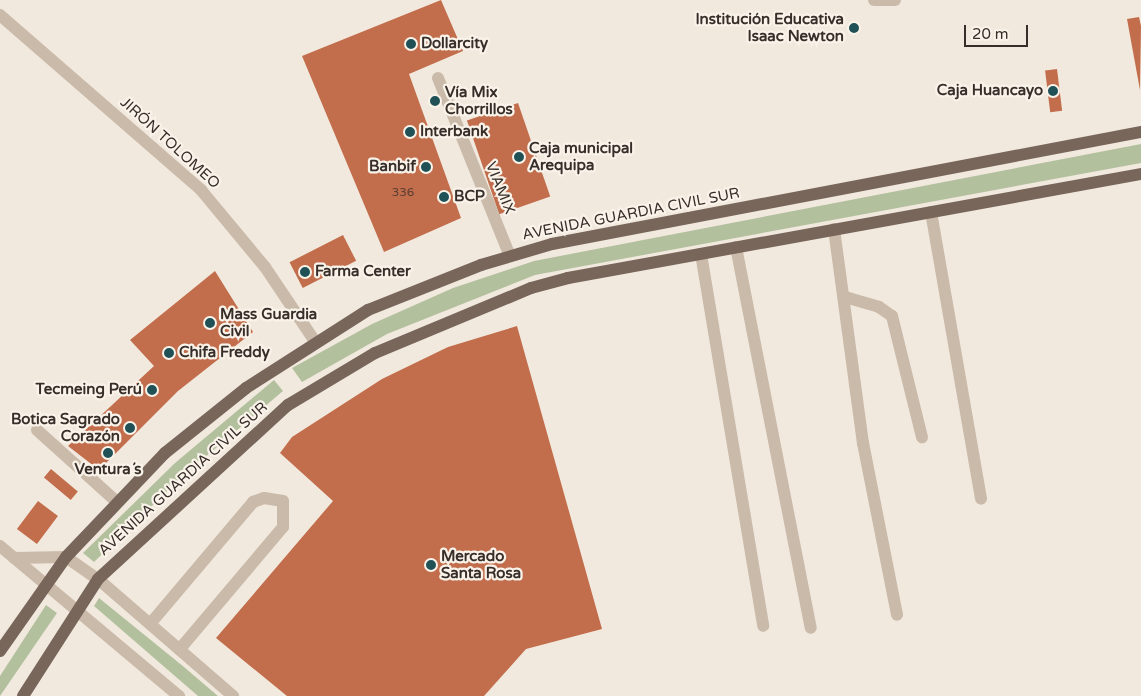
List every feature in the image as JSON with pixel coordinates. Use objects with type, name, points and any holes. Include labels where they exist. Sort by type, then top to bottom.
[{"type":"main road","name":"AVENIDA GUARDIA CIVIL SUR","points":[[0,651],[66,557],[117,502],[179,441],[314,340],[368,310],[510,256],[1141,132]]},
{"type":"main road","name":"AVENIDA GUARDIA CIVIL SUR","points":[[23,696],[77,608],[98,579],[288,405],[374,353],[531,288],[736,247],[1141,174]]},
{"type":"street","points":[[874,0],[895,0]]},
{"type":"street","name":"JIRÓN TOLOMEO","points":[[0,15],[201,190],[265,267],[314,340]]},
{"type":"street","name":"VIAMIX","points":[[438,78],[510,256]]},
{"type":"street","points":[[931,212],[981,498]]},
{"type":"street","points":[[834,229],[845,296],[863,443],[897,615]]},
{"type":"street","points":[[736,247],[811,628]]},
{"type":"street","points":[[702,254],[762,626]]},
{"type":"street","points":[[845,296],[879,307],[892,316],[922,437]]},
{"type":"street","points":[[38,430],[117,502]]},
{"type":"street","points":[[150,624],[253,502],[264,498],[284,501],[283,527],[180,649]]},
{"type":"street","points":[[0,546],[77,608],[179,696]]},
{"type":"street","points":[[14,558],[66,557],[98,579],[234,696]]},
{"type":"green space","points":[[1141,144],[1141,163],[535,275],[387,334],[302,382],[292,368],[372,324],[453,288],[534,261]]},
{"type":"green space","points":[[274,380],[283,391],[184,475],[94,562],[83,553],[175,463]]},
{"type":"green space","points":[[99,598],[218,696],[198,696],[94,606]]},
{"type":"green space","points":[[46,605],[57,613],[0,696],[0,676]]},
{"type":"building","points":[[441,0],[463,51],[409,74],[461,218],[384,252],[302,56]]},
{"type":"building","points":[[1139,17],[1141,26],[1140,90],[1127,19]]},
{"type":"building","name":"Caja Huancayo","points":[[1057,69],[1062,111],[1050,112],[1045,70]]},
{"type":"building","points":[[518,103],[550,197],[499,214],[467,121]]},
{"type":"building","points":[[343,235],[356,261],[303,288],[290,262]]},
{"type":"building","points":[[215,271],[253,332],[178,391],[99,470],[68,446],[154,366],[130,340]]},
{"type":"building","name":"Mercado Santa Rosa","points":[[517,326],[602,629],[526,649],[484,696],[287,696],[216,638],[333,501],[280,453],[292,437],[382,379],[448,347]]},
{"type":"building","points":[[51,469],[78,491],[71,500],[44,477]]},
{"type":"building","points":[[38,501],[58,516],[37,544],[17,529]]},
{"type":"place","name":"Institución Educativa Isaac Newton","points":[[854,28]]},
{"type":"place","name":"Dollarcity","points":[[411,44]]},
{"type":"place","name":"Caja Huancayo","points":[[1053,91]]},
{"type":"place","name":"Vía Mix Chorrillos","points":[[435,101]]},
{"type":"place","name":"Interbank","points":[[410,132]]},
{"type":"place","name":"Caja municipal Arequipa","points":[[519,157]]},
{"type":"place","name":"Banbif","points":[[426,167]]},
{"type":"place","name":"BCP","points":[[444,197]]},
{"type":"place","name":"Farma Center","points":[[305,272]]},
{"type":"place","name":"Mass Guardia Civil","points":[[210,323]]},
{"type":"place","name":"Chifa Freddy","points":[[169,353]]},
{"type":"place","name":"Tecmeing Perú","points":[[152,390]]},
{"type":"place","name":"Botica Sagrado Corazón","points":[[130,428]]},
{"type":"place","name":"Ventura´s","points":[[108,453]]},
{"type":"place","name":"Mercado Santa Rosa","points":[[431,565]]}]
